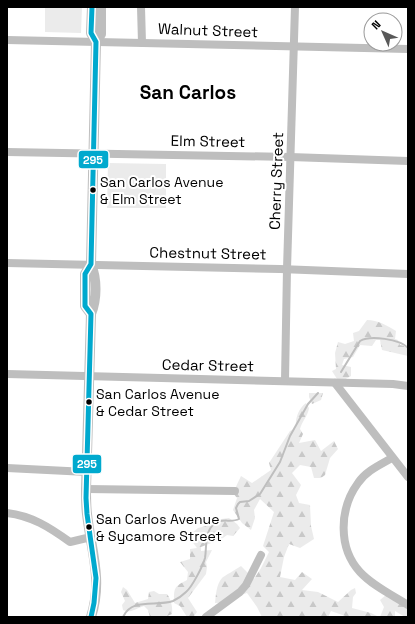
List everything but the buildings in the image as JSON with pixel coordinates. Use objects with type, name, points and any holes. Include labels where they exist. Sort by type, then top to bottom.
[{"type":"main road","points":[[92,7],[91,33],[96,42]]},
{"type":"main road","points":[[91,617],[97,579],[95,556],[87,513],[86,489],[91,314],[94,306],[95,274],[91,264],[96,42],[101,34],[101,7]]},
{"type":"street","points":[[141,7],[142,43]]},
{"type":"street","name":"Cherry Street","points":[[286,380],[287,269],[295,7]]},
{"type":"street","name":"Walnut Street","points":[[7,40],[408,49]]},
{"type":"street","name":"Elm Street","points":[[7,152],[408,160]]},
{"type":"street","name":"Chestnut Street","points":[[7,263],[287,269],[408,274]]},
{"type":"street","name":"Cedar Street","points":[[7,374],[90,377],[286,380],[393,384],[408,386]]},
{"type":"street","points":[[335,383],[408,477]]},
{"type":"street","points":[[392,458],[369,472],[358,483],[347,504],[343,521],[344,536],[349,555],[359,570],[367,578],[408,605]]},
{"type":"street","points":[[7,468],[87,472]]},
{"type":"street","points":[[86,489],[235,491]]},
{"type":"street","points":[[7,513],[44,524],[70,542],[91,537]]},
{"type":"street","points":[[206,617],[240,592],[246,585],[261,555]]},
{"type":"green space","points":[[45,7],[82,7],[81,33],[45,32]]},
{"type":"green space","points":[[108,163],[166,164],[166,208],[107,208]]},
{"type":"green space","points":[[367,320],[378,322],[396,331],[395,339],[398,340],[400,345],[405,346],[408,350],[408,356],[382,350],[380,340],[376,340],[372,346],[360,345],[353,357],[344,359],[342,365],[351,367],[351,376],[344,380],[337,379],[332,371],[336,369],[335,353],[338,342],[345,344],[354,341],[353,333],[359,331]]},
{"type":"green space","points":[[309,393],[323,393],[321,400],[312,404]]},
{"type":"green space","points":[[306,403],[309,408],[300,429],[303,434],[299,443],[315,440],[321,451],[334,441],[338,449],[330,458],[325,475],[321,478],[314,478],[311,467],[300,465],[292,473],[301,485],[296,495],[299,503],[310,505],[311,526],[314,539],[300,548],[289,544],[284,557],[280,577],[295,580],[302,572],[312,579],[302,590],[318,592],[338,602],[355,588],[356,593],[353,597],[352,608],[371,613],[379,617],[348,617],[331,611],[328,617],[262,617],[247,593],[241,595],[232,602],[215,603],[217,587],[222,578],[241,566],[254,579],[269,552],[263,546],[274,512],[260,499],[254,510],[255,518],[251,530],[242,523],[233,510],[237,498],[233,493],[241,476],[252,483],[271,470],[269,463],[290,431],[296,428],[298,414]]},
{"type":"green space","points":[[229,518],[240,528],[233,536],[227,535],[224,538],[201,547],[201,551],[212,550],[206,562],[206,574],[188,598],[197,612],[194,616],[187,617],[180,606],[174,603],[174,594],[177,586],[187,580],[188,572],[180,562],[190,559],[190,549],[197,548],[191,540],[192,533],[198,528],[206,526],[214,520]]},
{"type":"green space","points":[[123,587],[127,590],[135,603],[148,599],[149,592],[154,591],[159,594],[167,594],[170,598],[172,614],[165,617],[150,617],[148,610],[144,606],[131,611],[123,610],[122,605],[125,601],[121,592]]},
{"type":"green space","points":[[386,595],[408,609],[408,617],[405,617],[395,611],[395,617],[380,617],[384,607],[380,600]]},
{"type":"waterway","points":[[341,372],[360,341],[365,339],[377,338],[392,340],[399,342],[408,348]]},
{"type":"waterway","points":[[123,617],[127,611],[138,605],[173,601],[181,596],[191,586],[204,562],[207,539],[211,527],[218,522],[239,519],[236,508],[238,504],[240,502],[249,501],[260,494],[280,462],[290,436],[308,404],[318,393]]},
{"type":"transit line","name":"295","points":[[91,617],[96,578],[86,498],[91,314],[85,306],[85,274],[91,264],[96,42],[91,33],[92,7]]},
{"type":"place","name":"San Carlos Avenue & Elm Street","points":[[93,190]]},
{"type":"place","name":"San Carlos Avenue & Cedar Street","points":[[89,402]]},
{"type":"place","name":"San Carlos Avenue & Sycamore Street","points":[[89,527]]},
{"type":"district","name":"San Carlos","points":[[188,92]]}]
